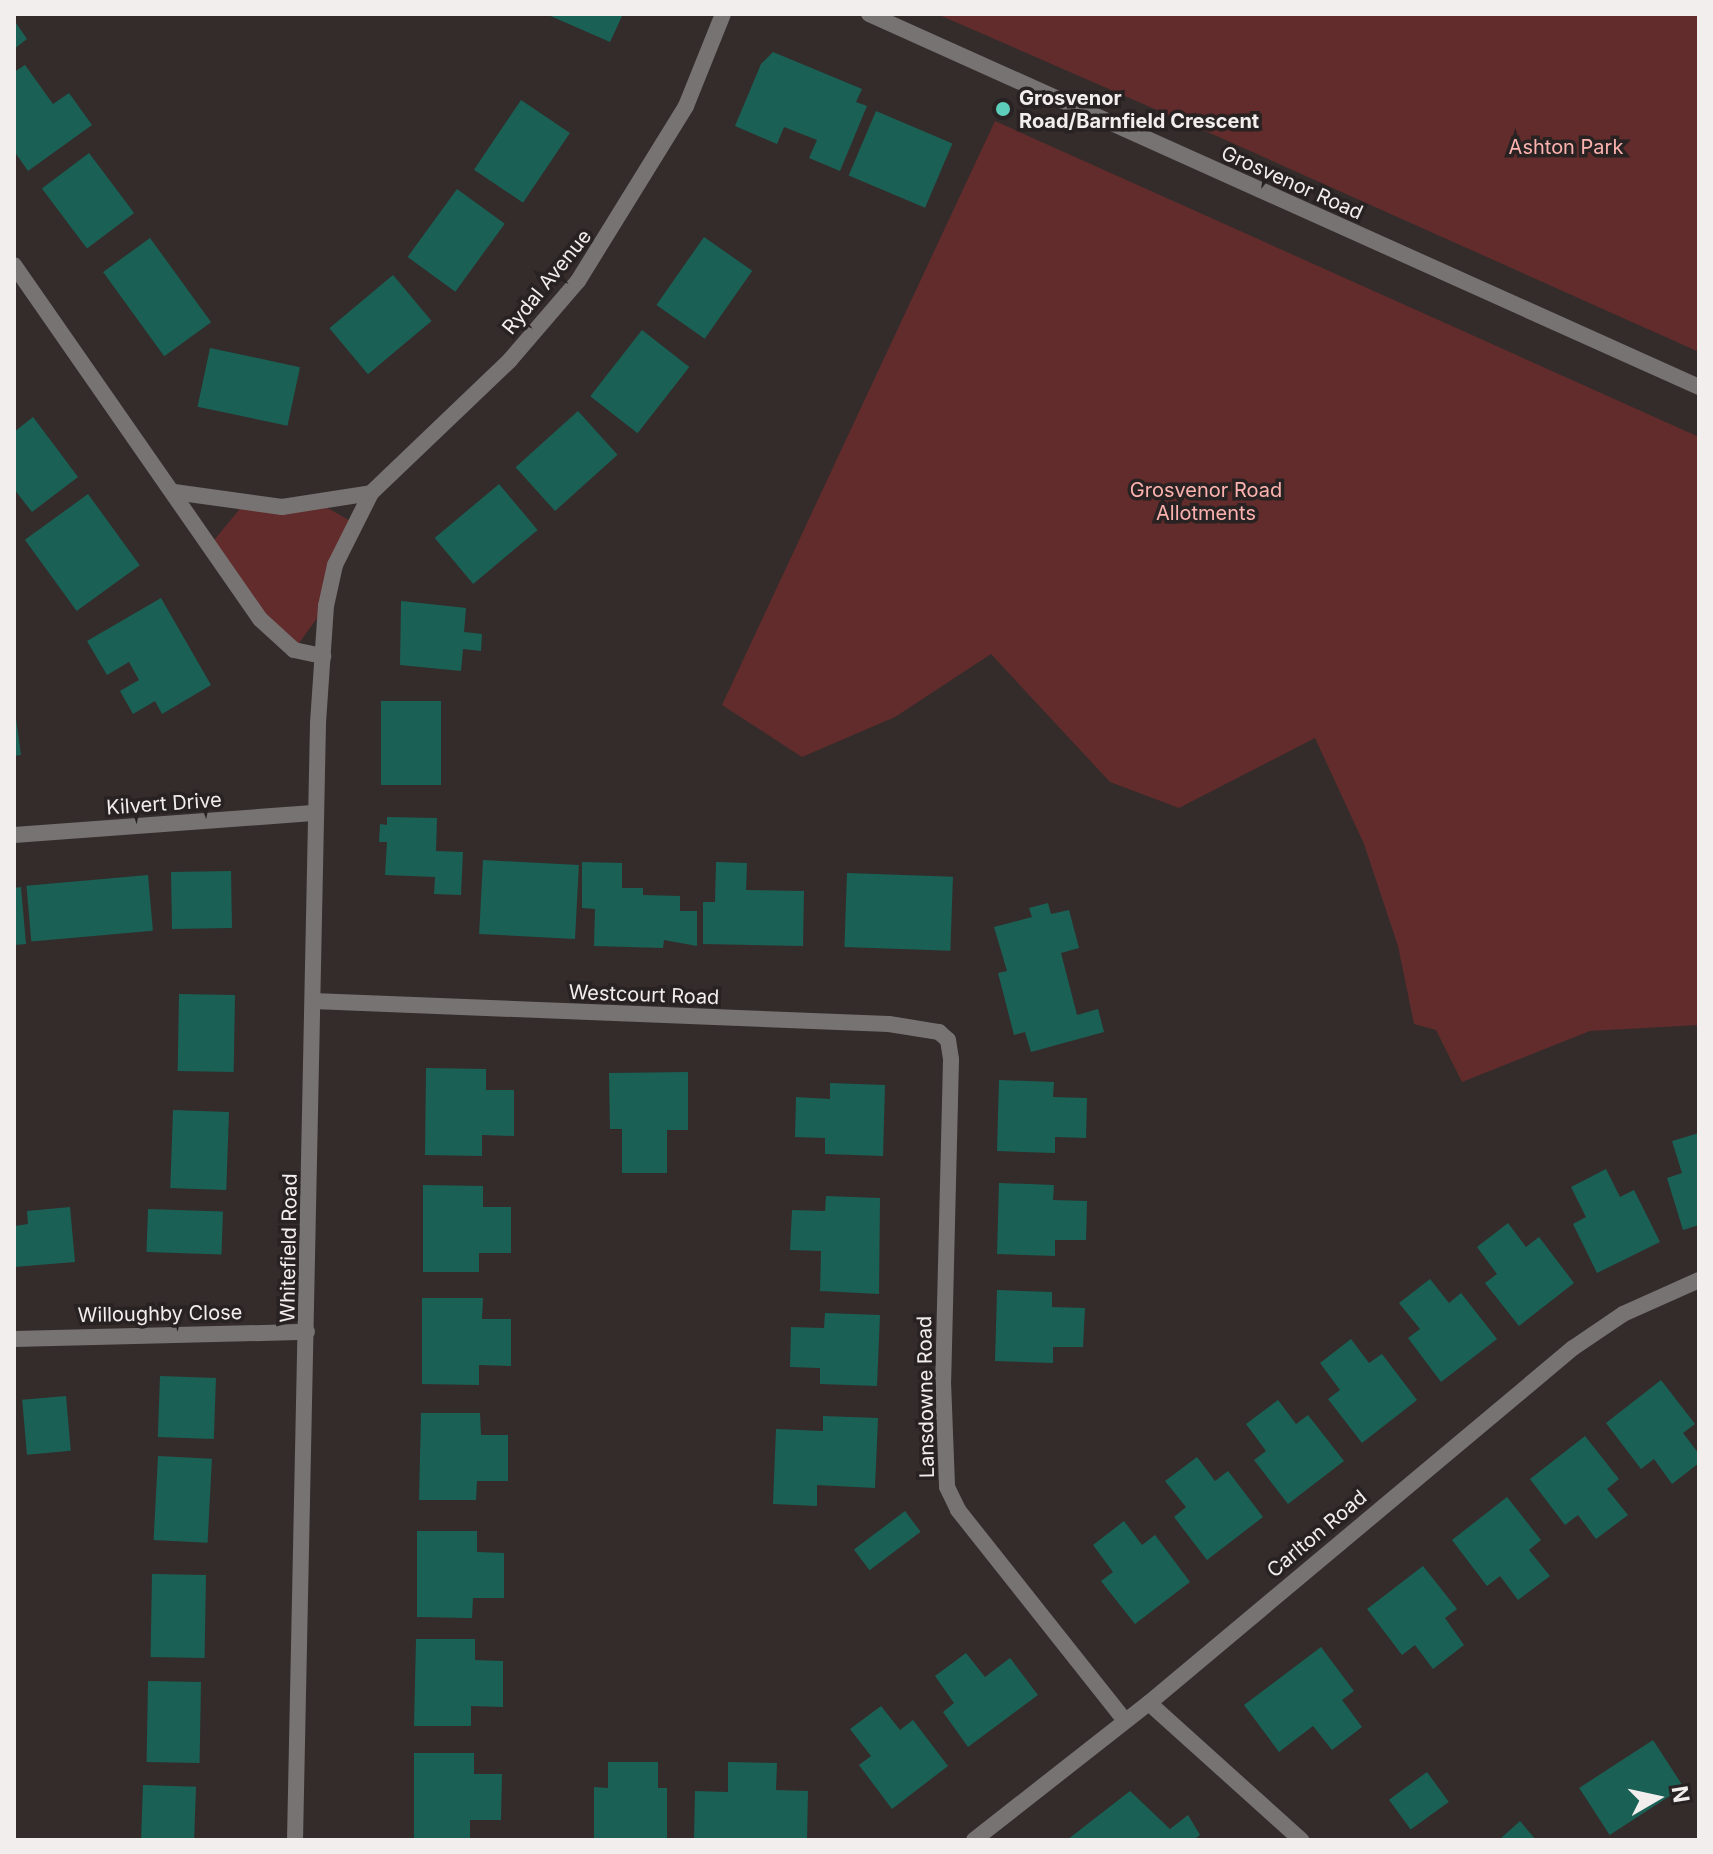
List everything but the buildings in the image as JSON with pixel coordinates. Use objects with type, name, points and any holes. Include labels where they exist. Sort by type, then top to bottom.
[{"type":"street","name":"Rydal Avenue","points":[[323,656],[335,565],[371,493],[510,360],[578,281],[686,106],[723,14]]},
{"type":"street","name":"Grosvenor Road","points":[[869,14],[1699,387]]},
{"type":"street","points":[[14,265],[260,619],[294,650],[323,656]]},
{"type":"street","points":[[174,492],[282,507],[371,493]]},
{"type":"street","name":"Whitefield Road","points":[[295,1840],[316,813],[323,656]]},
{"type":"street","name":"Kilvert Drive","points":[[14,835],[316,813]]},
{"type":"street","name":"Westcourt Road","points":[[313,1001],[924,1026],[948,1040],[951,1060]]},
{"type":"street","name":"Lansdowne Road","points":[[951,1060],[943,1381],[947,1487],[958,1510],[1125,1721]]},
{"type":"street","name":"Carlton Road","points":[[974,1840],[1149,1703],[1573,1348],[1623,1314],[1699,1280]]},
{"type":"street","name":"Willoughby Close","points":[[14,1339],[307,1332]]},
{"type":"street","points":[[1149,1703],[1301,1840]]},
{"type":"green space","name":"Ashton Park","points":[[937,14],[1699,14],[1699,352],[1212,134]]},
{"type":"green space","name":"Grosvenor Road Allotments","points":[[995,121],[1699,437],[1699,1025],[1590,1031],[1462,1082],[1436,1030],[1414,1024],[1398,946],[1364,844],[1315,738],[1179,808],[1110,782],[991,654],[895,717],[802,757],[722,705]]},
{"type":"green space","points":[[319,503],[352,522],[326,606],[294,650],[210,545],[243,505]]},
{"type":"place","name":"Grosvenor Road/Barnfield Crescent","points":[[1003,109]]}]
